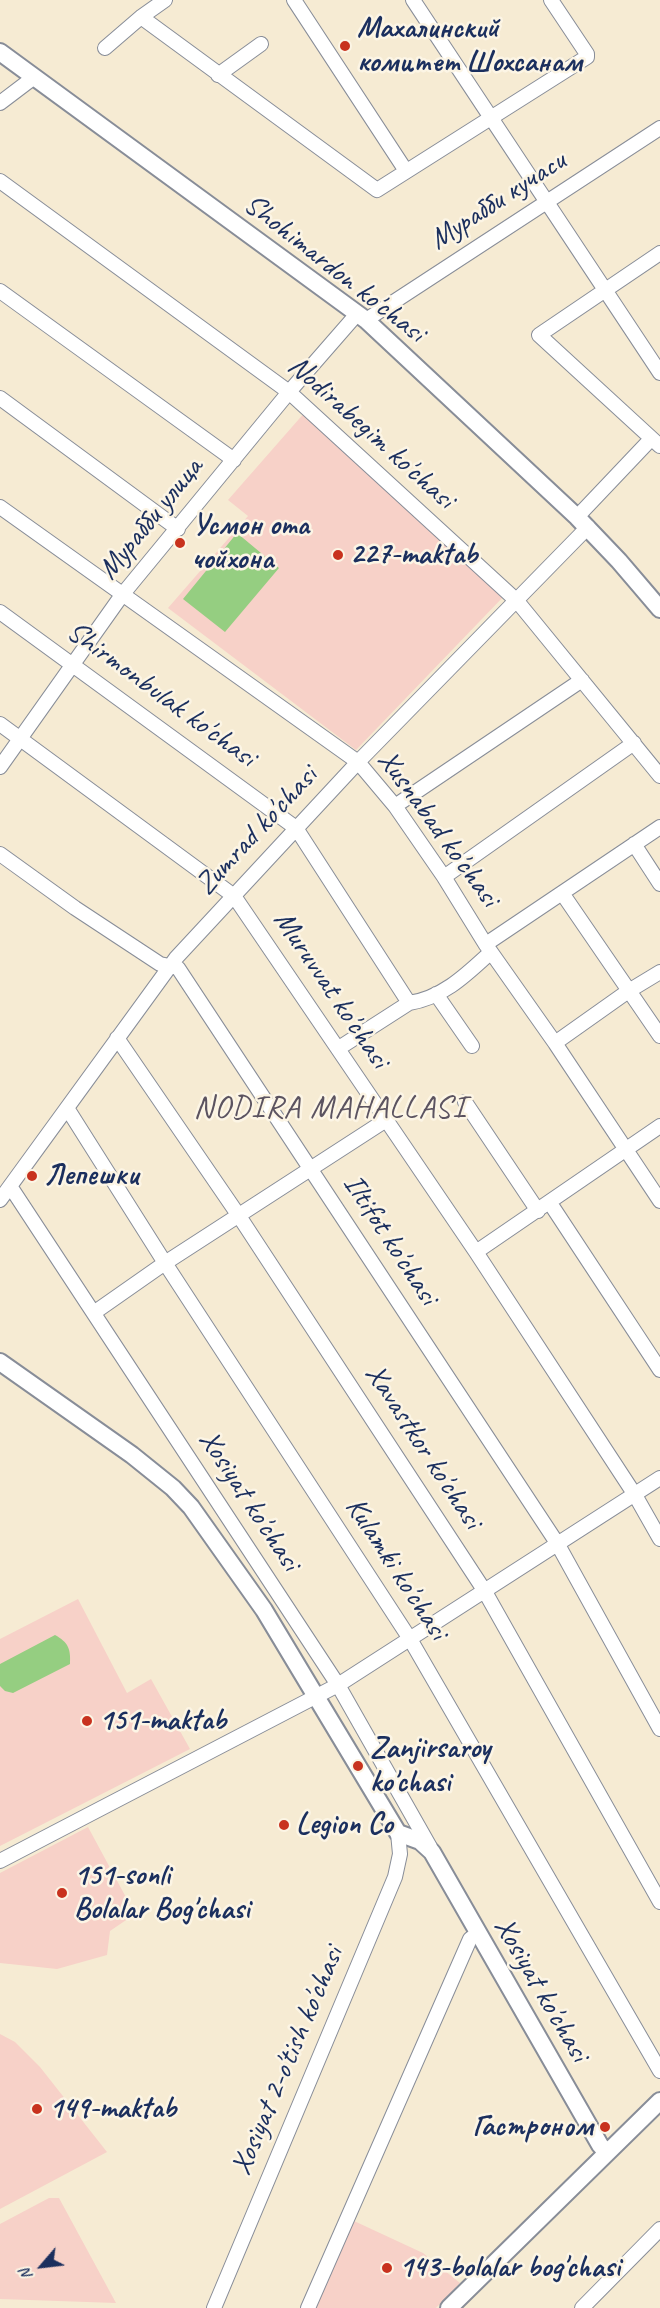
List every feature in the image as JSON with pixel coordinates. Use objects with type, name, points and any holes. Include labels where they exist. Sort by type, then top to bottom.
[{"type":"main road","name":"Shohimardon ko'chasi","points":[[0,52],[361,317],[582,522],[660,609]]},
{"type":"main road","name":"Xosiyat ko'chasi","points":[[0,1362],[132,1455],[183,1498],[207,1528],[264,1610],[398,1833],[420,1841],[432,1852],[600,2145],[607,2153]]},
{"type":"main road","points":[[449,2308],[660,2101]]},
{"type":"street","points":[[105,48],[165,0]]},
{"type":"street","points":[[294,0],[406,171]]},
{"type":"street","points":[[413,0],[660,373]]},
{"type":"street","points":[[141,17],[375,189],[588,56],[551,0]]},
{"type":"street","points":[[218,75],[261,44]]},
{"type":"street","points":[[0,103],[33,78]]},
{"type":"street","name":"Мурабби кучаси","points":[[361,317],[547,202],[660,128]]},
{"type":"street","name":"Nodirabegim ko'chasi","points":[[0,181],[289,392],[517,601],[660,776]]},
{"type":"street","points":[[656,442],[539,335],[660,253]]},
{"type":"street","points":[[0,291],[234,460]]},
{"type":"street","name":"Мурабби улица","points":[[0,767],[123,595],[289,392],[361,317]]},
{"type":"street","points":[[0,398],[178,529]]},
{"type":"street","name":"Zumrad ko'chasi","points":[[0,1200],[170,966],[358,762],[517,601],[582,522],[656,442]]},
{"type":"street","name":"Xusnabad ko'chasi","points":[[0,507],[358,762],[395,806],[444,877],[488,948],[555,1042],[660,1201]]},
{"type":"street","name":"Shirmonbulak ko'chasi","points":[[0,612],[296,828],[409,1003]]},
{"type":"street","points":[[395,806],[582,680]]},
{"type":"street","name":"Muruvvat ko'chasi","points":[[0,724],[234,896],[476,1252],[634,1495],[660,1539]]},
{"type":"street","points":[[444,877],[634,743]]},
{"type":"street","points":[[339,1048],[409,1003],[422,1001],[461,979],[488,948],[562,893],[660,827]]},
{"type":"street","points":[[634,844],[660,884]]},
{"type":"street","name":"Iltifot ko'chasi","points":[[0,854],[160,964],[178,968],[557,1543],[660,1729]]},
{"type":"street","points":[[562,893],[627,992],[660,1036]]},
{"type":"street","points":[[555,1042],[660,972]]},
{"type":"street","points":[[436,994],[472,1046]]},
{"type":"street","name":"Xavastkor ko'chasi","points":[[117,1038],[239,1216],[484,1590],[660,1902]]},
{"type":"street","points":[[465,1102],[544,1207],[660,1370]]},
{"type":"street","name":"Kulamki ko'chasi","points":[[68,1108],[165,1263],[410,1639],[660,2071]]},
{"type":"street","points":[[95,1312],[165,1263],[386,1120]]},
{"type":"street","points":[[476,1252],[660,1126]]},
{"type":"street","name":"Xosiyat ko'chasi","points":[[10,1186],[95,1312],[338,1685],[432,1852]]},
{"type":"street","points":[[0,1861],[338,1685],[660,1478]]},
{"type":"street","name":"Xosiyat 2-o'tish ko'chasi","points":[[214,2308],[395,1877],[400,1854],[398,1833]]},
{"type":"street","points":[[308,2308],[470,1939],[478,1933]]},
{"type":"street","points":[[582,2308],[660,2229]]},
{"type":"shaded area","name":"227-maktab","points":[[306,411],[505,595],[356,750],[168,608],[248,516],[228,500]]},
{"type":"shaded area","name":"151-maktab","points":[[78,1599],[127,1693],[151,1679],[190,1749],[0,1846],[0,1639]]},
{"type":"shaded area","name":"151-sonli Bolalar Bog'chasi","points":[[88,1827],[135,1914],[110,1931],[107,1955],[57,1969],[0,1963],[0,1873]]},
{"type":"shaded area","name":"149-maktab","points":[[0,2034],[15,2042],[40,2067],[107,2152],[0,2209]]},
{"type":"shaded area","points":[[49,2198],[59,2198],[116,2303],[0,2299],[0,2224]]},
{"type":"shaded area","name":"143-bolalar bog'chasi","points":[[354,2221],[423,2253],[460,2283],[436,2308],[314,2308]]},
{"type":"green space","points":[[237,533],[279,568],[225,632],[183,599]]},
{"type":"green space","points":[[55,1635],[68,1646],[70,1664],[13,1693],[5,1691],[0,1686],[0,1664]]},
{"type":"place","name":"Махалинский комитет Шохcанам","points":[[345,46]]},
{"type":"place","name":"Усмон ота чойхона","points":[[180,543]]},
{"type":"place","name":"227-maktab","points":[[338,555]]},
{"type":"place","name":"Лепешки","points":[[32,1176]]},
{"type":"place","name":"151-maktab","points":[[87,1721]]},
{"type":"place","name":"Zanjirsaroy ko'chasi","points":[[358,1766]]},
{"type":"place","name":"Legion Co","points":[[284,1825]]},
{"type":"place","name":"151-sonli Bolalar Bog'chasi","points":[[62,1893]]},
{"type":"place","name":"149-maktab","points":[[37,2109]]},
{"type":"place","name":"Гастроном","points":[[605,2127]]},
{"type":"place","name":"143-bolalar bog'chasi","points":[[387,2268]]},
{"type":"district","name":"NODIRA MAHALLASI","points":[[330,1109]]}]
